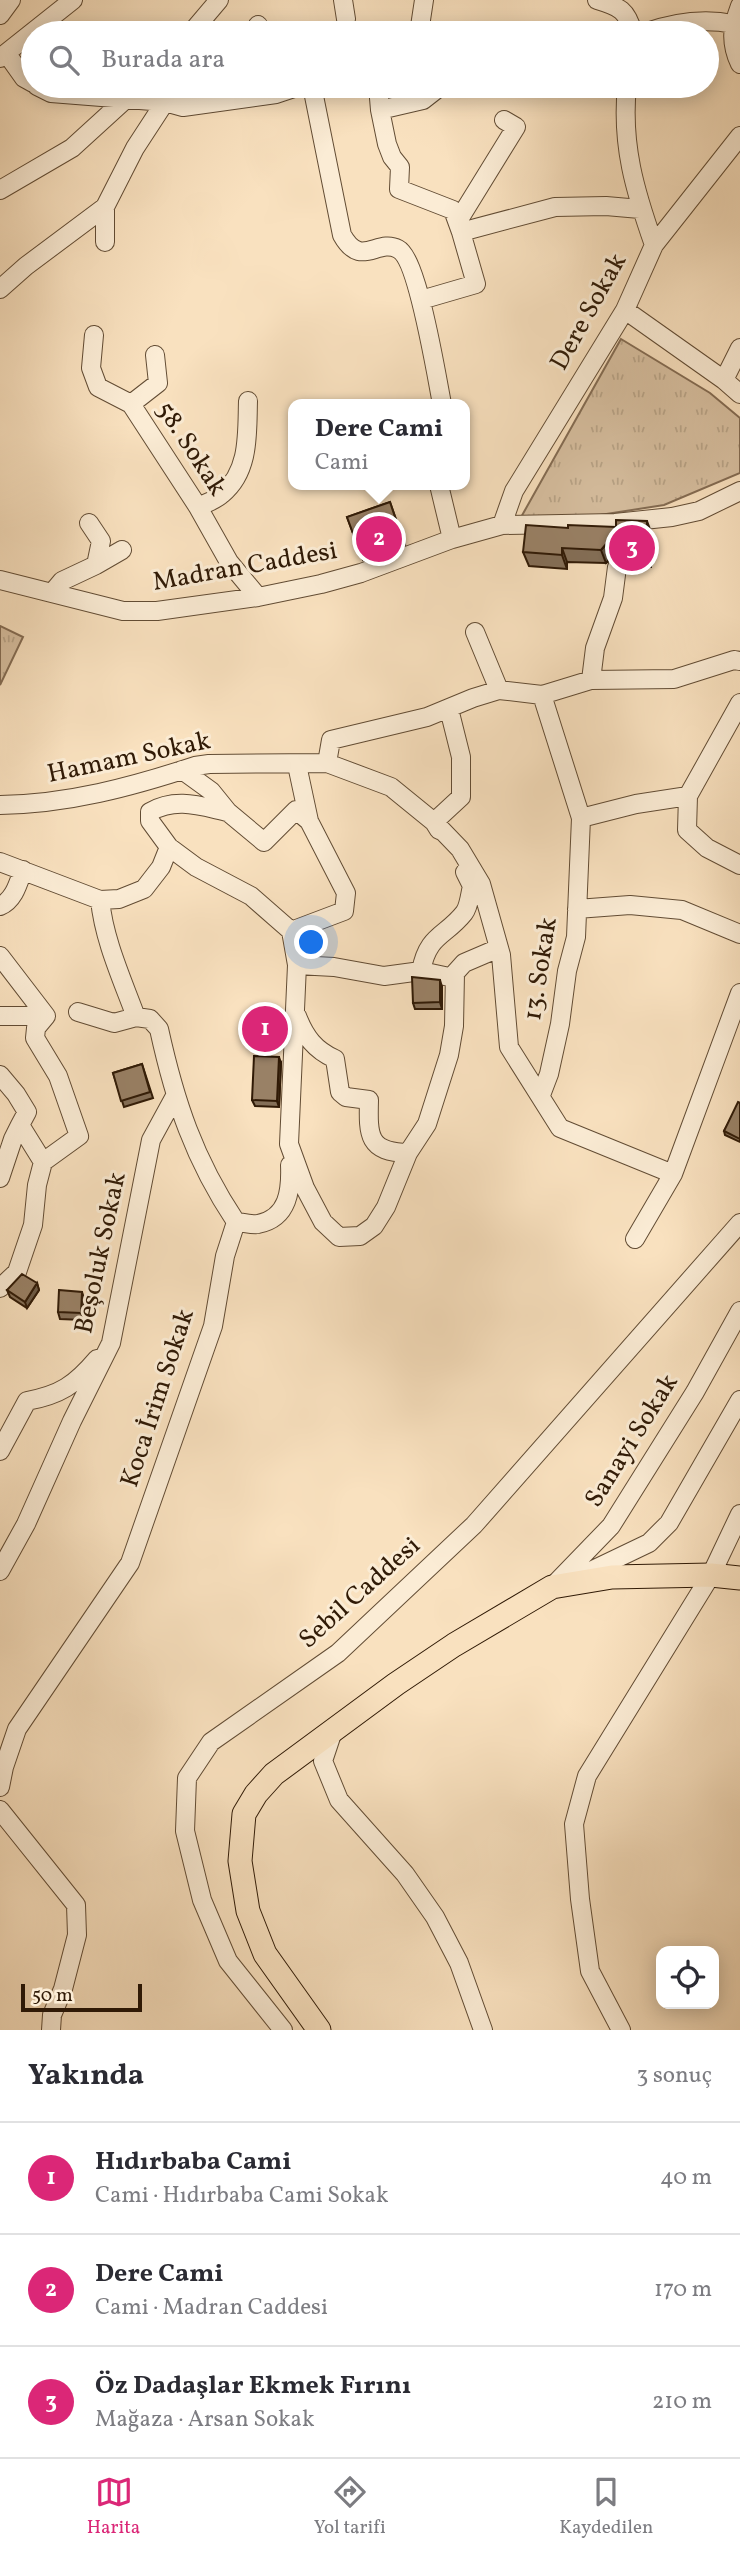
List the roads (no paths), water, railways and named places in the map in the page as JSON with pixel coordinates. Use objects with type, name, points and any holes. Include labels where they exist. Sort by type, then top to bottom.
[{"type":"main road","points":[[319,2030],[265,1954],[248,1911],[240,1861],[244,1814],[256,1794],[274,1774],[396,1684],[454,1645],[552,1587],[612,1577],[711,1575],[740,1578]]},
{"type":"street","points":[[0,15],[11,0]]},
{"type":"street","points":[[47,21],[73,0]]},
{"type":"street","points":[[201,21],[219,0]]},
{"type":"street","points":[[342,0],[346,19]]},
{"type":"street","points":[[421,21],[424,0]]},
{"type":"street","points":[[597,0],[619,8],[630,21]]},
{"type":"street","points":[[740,6],[733,24],[733,49],[740,64]]},
{"type":"street","points":[[719,23],[733,24]]},
{"type":"street","points":[[21,42],[4,56],[21,75]]},
{"type":"street","points":[[93,98],[165,102],[183,107],[247,98]]},
{"type":"street","points":[[314,98],[342,234],[348,246],[359,251],[391,247],[406,256],[421,300],[441,399]]},
{"type":"street","points":[[379,98],[387,144],[391,157],[400,167],[400,189],[453,210],[476,284],[421,300]]},
{"type":"street","points":[[380,110],[426,98]]},
{"type":"street","points":[[627,98],[627,159],[640,209],[654,245]]},
{"type":"street","points":[[0,190],[72,148],[126,99]]},
{"type":"street","points":[[0,289],[26,266],[105,207],[135,148],[165,102]]},
{"type":"street","points":[[460,227],[516,127],[504,120]]},
{"type":"street","name":"Dere Sokak","points":[[502,525],[514,491],[625,310],[654,245],[740,136]]},
{"type":"street","points":[[460,227],[555,207],[606,206],[640,209]]},
{"type":"street","points":[[105,207],[105,242]]},
{"type":"street","points":[[625,310],[735,387],[740,348]]},
{"type":"street","name":"58. Sokak","points":[[94,335],[91,368],[98,387],[131,404],[198,508],[229,562],[258,597]]},
{"type":"street","points":[[131,404],[158,383],[155,355]]},
{"type":"street","points":[[198,508],[222,494],[237,476],[244,457],[248,401]]},
{"type":"street","points":[[440,490],[452,539]]},
{"type":"street","name":"Madran Caddesi","points":[[0,580],[123,611],[157,611],[258,597],[361,573],[452,539],[502,525],[615,523],[672,517],[699,511],[740,491]]},
{"type":"street","points":[[89,523],[101,541],[96,565]]},
{"type":"street","points":[[52,593],[62,581],[122,550]]},
{"type":"street","points":[[591,680],[595,648],[613,598],[617,567]]},
{"type":"street","points":[[475,632],[499,690]]},
{"type":"street","points":[[673,1174],[560,1128],[509,1047],[499,948],[481,884],[460,849],[434,822],[391,787],[327,763],[331,740],[427,717],[499,690],[542,695],[591,680],[674,679],[740,660]]},
{"type":"street","name":"13. Sokak","points":[[541,1095],[549,1074],[560,1024],[567,971],[576,937],[581,818],[542,695]]},
{"type":"street","points":[[740,703],[688,796],[687,830],[707,848],[740,865]]},
{"type":"street","points":[[434,822],[461,797],[461,757],[449,709]]},
{"type":"street","name":"Hamam Sokak","points":[[0,805],[57,802],[96,796],[209,764],[327,763]]},
{"type":"street","points":[[291,931],[344,911],[346,893],[309,821],[297,765]]},
{"type":"street","points":[[182,770],[211,792],[228,812],[264,842],[296,810],[309,821]]},
{"type":"street","points":[[581,818],[636,804],[688,796]]},
{"type":"street","points":[[78,1012],[114,1023],[136,1017],[149,1019],[159,1029],[182,1120],[207,1174],[236,1222],[259,1224],[276,1215],[286,1202],[291,1189],[289,1144],[297,965],[291,931],[251,896],[196,867],[169,847],[150,821],[150,812],[164,804],[187,804],[228,812]]},
{"type":"street","points":[[421,971],[432,941],[466,912],[472,886],[458,858],[434,822]]},
{"type":"street","points":[[0,862],[100,900],[119,899],[144,889],[161,867],[169,847]]},
{"type":"street","points":[[0,906],[14,893],[23,870]]},
{"type":"street","points":[[100,900],[107,937],[136,1017]]},
{"type":"street","points":[[578,909],[630,905],[682,910],[740,934]]},
{"type":"street","points":[[289,1144],[305,1188],[323,1222],[339,1237],[360,1236],[374,1226],[386,1206],[408,1153],[427,1124],[449,1055],[454,1026],[455,974],[464,963],[499,948]]},
{"type":"street","points":[[0,956],[46,1016]]},
{"type":"street","points":[[297,965],[334,967],[384,976],[421,971],[454,978]]},
{"type":"street","points":[[635,1239],[673,1174],[740,993]]},
{"type":"street","points":[[296,1013],[304,1034],[316,1048],[335,1059],[340,1092],[346,1097],[369,1100],[368,1129],[372,1142],[388,1153],[408,1153]]},
{"type":"street","points":[[0,1016],[46,1016]]},
{"type":"street","points":[[0,1288],[17,1272],[25,1249],[33,1225],[37,1185],[43,1162],[79,1136],[58,1076],[35,1038],[36,1028],[46,1016]]},
{"type":"street","points":[[0,1075],[27,1112],[13,1139],[0,1178]]},
{"type":"street","name":"Beşoluk Sokak","points":[[0,1571],[26,1524],[110,1343],[151,1140],[176,1097]]},
{"type":"street","points":[[20,1125],[43,1162]]},
{"type":"street","name":"Koca İrim Sokak","points":[[0,1787],[17,1729],[130,1563],[213,1326],[225,1256],[236,1222]]},
{"type":"street","name":"Sebil Caddesi","points":[[283,2030],[228,1961],[202,1900],[185,1831],[187,1778],[211,1742],[338,1653],[474,1525],[740,1223]]},
{"type":"street","name":"Sanayi Sokak","points":[[552,1587],[611,1526],[695,1392],[740,1311]]},
{"type":"street","points":[[0,1451],[27,1401],[63,1391],[83,1376],[110,1343]]},
{"type":"street","points":[[552,1587],[597,1569],[649,1543],[669,1523],[740,1400]]},
{"type":"street","points":[[621,2030],[590,1971],[580,1899],[574,1824],[587,1776],[711,1575],[740,1514]]},
{"type":"street","points":[[333,1731],[323,1761],[339,1800],[405,1874],[435,1917],[459,1963],[482,2030]]},
{"type":"street","points":[[0,1810],[76,1905],[78,1935],[63,1989],[52,2015],[51,2030]]},
{"type":"place","name":"Dere Cami","points":[[379,539]]},
{"type":"place","name":"Öz Dadaşlar Ekmek Fırını","points":[[632,548]]},
{"type":"place","name":"Hıdırbaba Cami","points":[[265,1029]]}]
